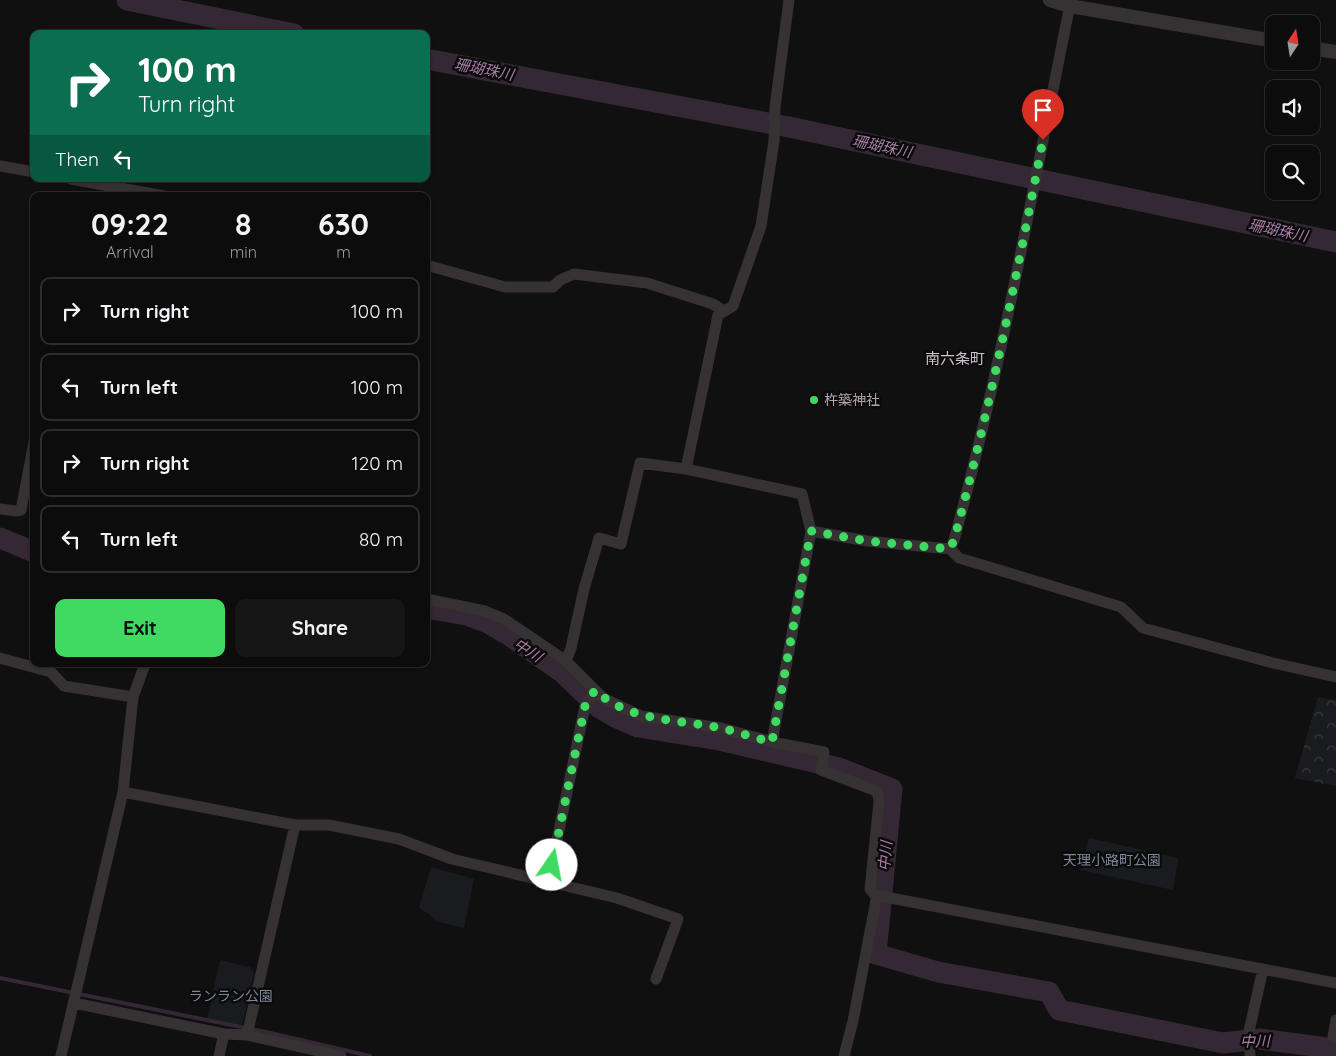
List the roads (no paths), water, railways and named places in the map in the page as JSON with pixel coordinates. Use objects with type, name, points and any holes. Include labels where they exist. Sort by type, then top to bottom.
[{"type":"street","points":[[686,469],[718,315],[733,306],[761,226],[774,141],[775,107],[789,0]]},
{"type":"street","points":[[1050,0],[1265,39]]},
{"type":"street","points":[[950,549],[971,478],[1005,332],[1071,3]]},
{"type":"street","points":[[1320,49],[1336,52]]},
{"type":"street","points":[[0,166],[30,171]]},
{"type":"street","points":[[87,182],[142,192]]},
{"type":"street","points":[[430,266],[505,287],[552,287],[560,280],[574,274],[647,283],[714,304],[724,311]]},
{"type":"street","points":[[0,509],[21,510],[30,463]]},
{"type":"street","points":[[566,661],[599,538],[621,544],[640,464],[686,469],[802,494],[811,531],[772,742]]},
{"type":"street","points":[[811,531],[867,541],[950,549],[959,558],[1121,607],[1143,628],[1273,663],[1336,676]]},
{"type":"street","points":[[430,600],[485,611],[504,619],[566,661],[604,698],[640,716],[721,728],[772,742],[824,752],[821,770],[866,786],[878,794],[879,802],[870,889],[875,895],[1336,983]]},
{"type":"street","points":[[0,658],[30,666]]},
{"type":"street","points":[[33,667],[51,672],[64,686],[133,697]]},
{"type":"street","points":[[61,1056],[124,792],[133,697],[144,667]]},
{"type":"street","points":[[548,882],[585,706],[595,690]]},
{"type":"street","points":[[124,792],[295,825],[329,825],[399,839],[452,859],[617,898],[678,919],[656,978]]},
{"type":"street","points":[[248,1029],[295,825]]},
{"type":"street","points":[[844,1056],[853,1021],[877,895]]},
{"type":"street","points":[[1250,1056],[1249,1031],[1263,969]]},
{"type":"street","points":[[76,996],[224,1034],[248,1029],[341,1056]]},
{"type":"street","points":[[1336,1020],[1334,1037],[1336,1037]]},
{"type":"street","points":[[219,1056],[224,1034]]},
{"type":"waterway","name":"珊瑚珠川","points":[[127,0],[274,30]]},
{"type":"waterway","name":"珊瑚珠川","points":[[430,60],[784,126],[1336,242]]},
{"type":"waterway","name":"中川","points":[[0,538],[30,550]]},
{"type":"waterway","name":"中川","points":[[430,609],[466,615],[488,623],[562,672],[598,707],[638,727],[719,740],[839,768],[892,789],[876,954],[938,972],[1049,992],[1059,1010],[1223,1043],[1260,1039],[1336,1049]]},
{"type":"waterway","points":[[0,978],[266,1032],[370,1056]]},
{"type":"place","name":"杵築神社","points":[[814,400]]},
{"type":"district","name":"南六条町","points":[[955,358]]},
{"type":"park label","name":"天理小路町公園","points":[[1112,860]]},
{"type":"park label","name":"ランラン公園","points":[[231,996]]}]
